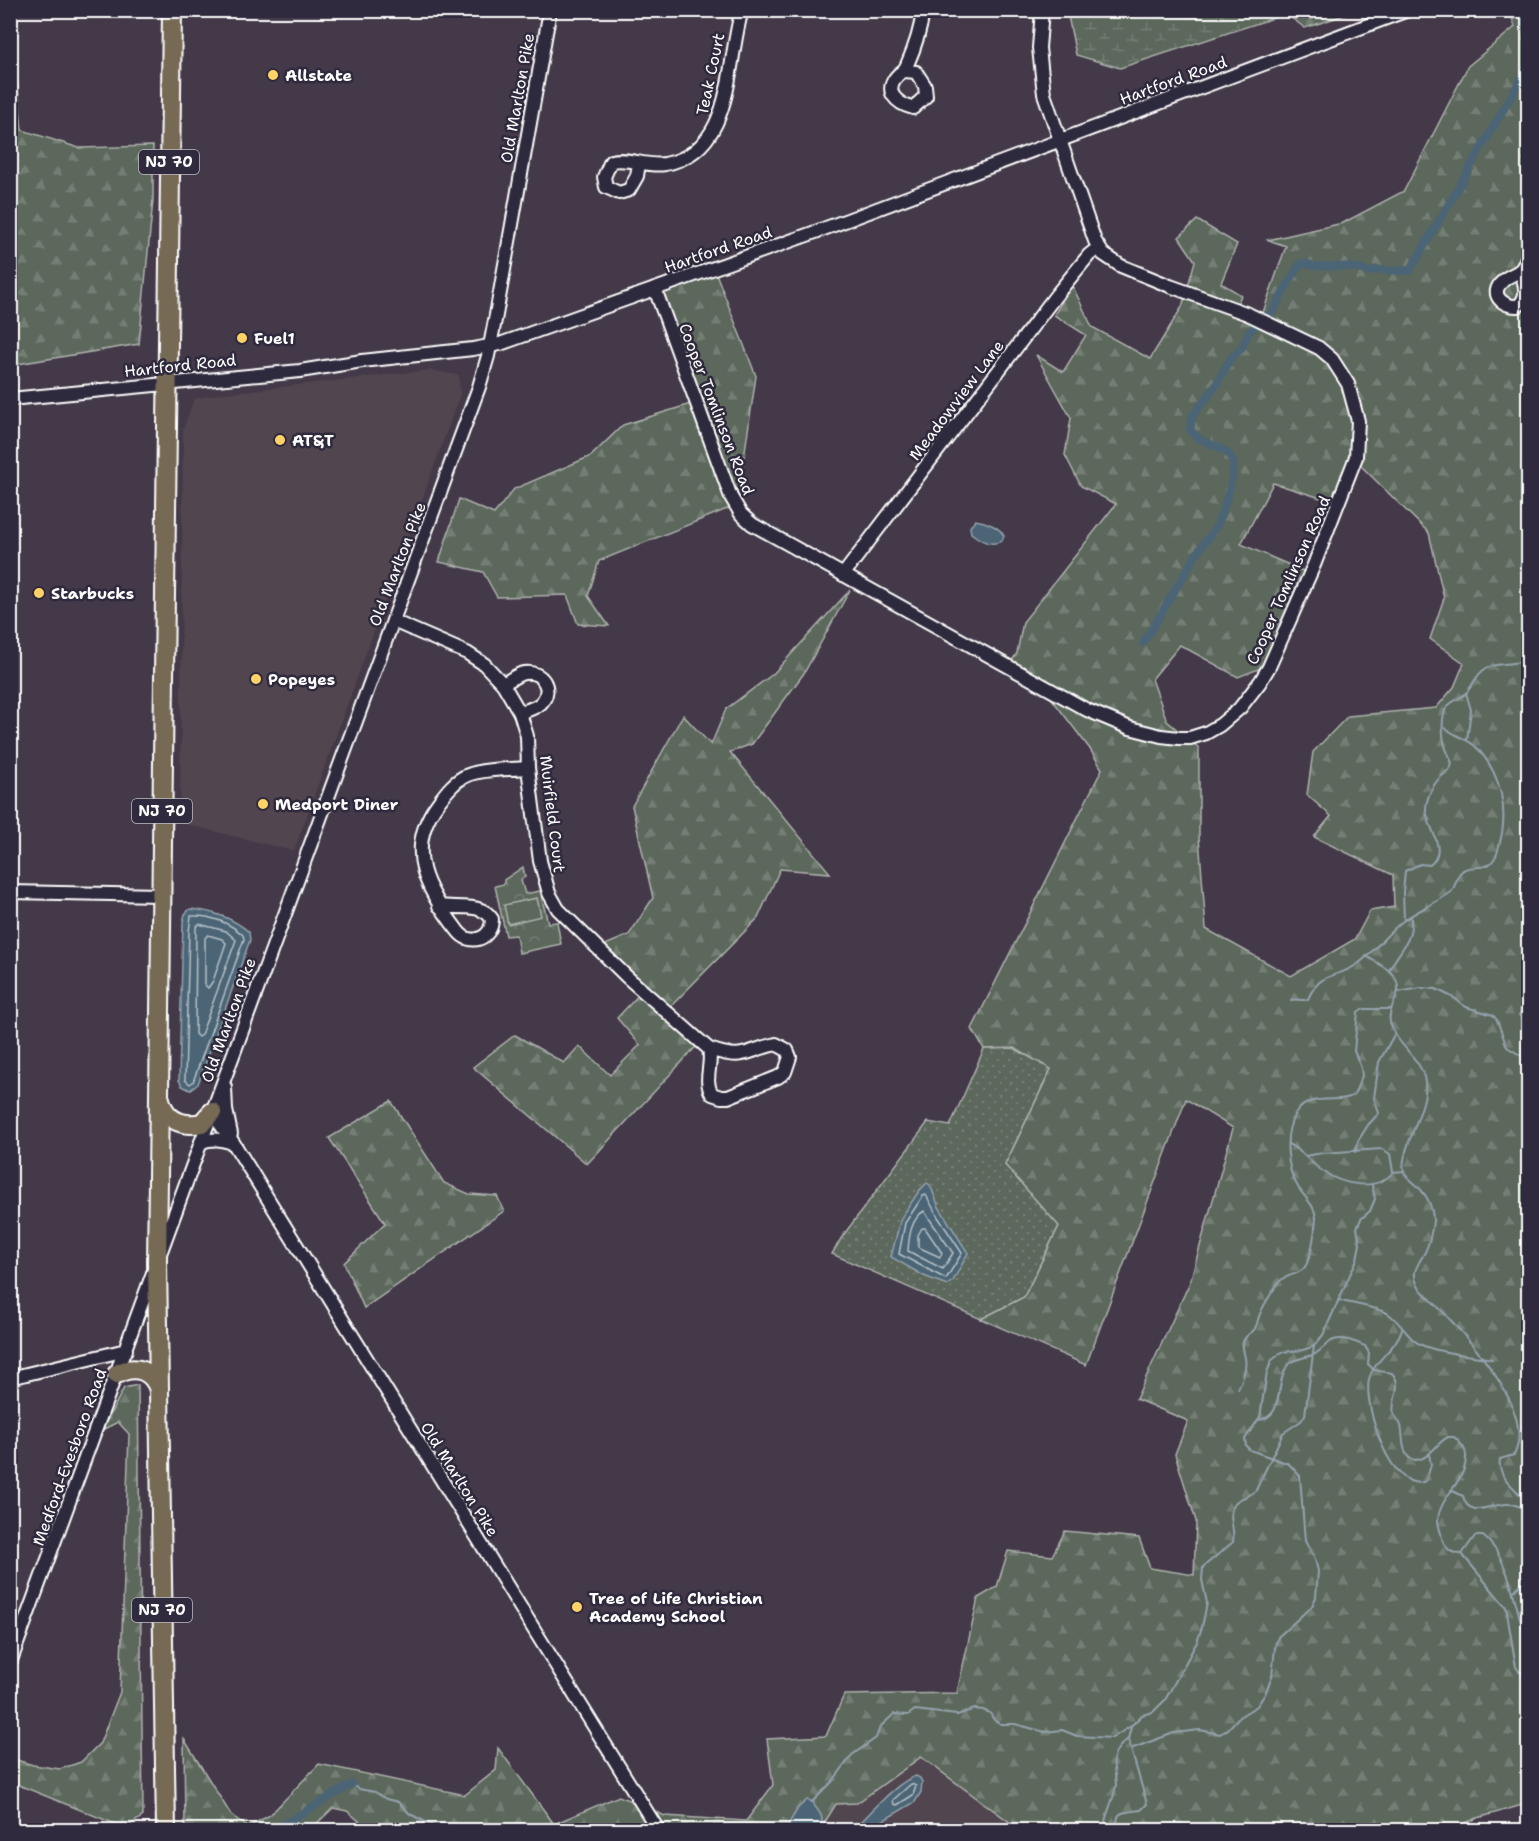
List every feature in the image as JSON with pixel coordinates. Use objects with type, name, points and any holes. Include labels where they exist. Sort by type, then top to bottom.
[{"type":"highway","name":"NJ 70","points":[[166,1830],[157,1262],[172,10]]},
{"type":"highway","points":[[159,1096],[166,1114],[182,1124],[202,1123],[212,1112]]},
{"type":"highway","points":[[117,1374],[125,1370],[143,1370],[156,1382],[159,1390]]},
{"type":"street","name":"Old Marlton Pike","points":[[201,1142],[474,402],[490,347],[550,10]]},
{"type":"street","name":"Teak Court","points":[[639,163],[656,165],[684,158],[701,147],[714,130],[726,92],[742,10]]},
{"type":"street","points":[[905,70],[918,38],[923,10]]},
{"type":"street","points":[[1042,10],[1039,48],[1044,94],[1098,248]]},
{"type":"street","name":"Hartford Road","points":[[10,399],[167,382],[300,371],[362,361],[490,347],[810,234],[1408,10]]},
{"type":"street","name":"Meadowview Lane","points":[[843,576],[1057,294],[1089,255],[1098,248]]},
{"type":"street","name":"Cooper Tomlinson Road","points":[[655,289],[737,508],[759,530],[1087,710],[1130,728],[1161,736],[1190,738],[1220,725],[1251,696],[1269,667],[1314,566],[1356,458],[1359,436],[1358,421],[1353,397],[1340,370],[1319,348],[1248,314],[1120,266],[1098,248]]},
{"type":"street","points":[[1521,270],[1528,255]]},
{"type":"street","name":"Muirfield Court","points":[[393,621],[467,653],[484,664],[503,684],[520,713],[527,736],[528,768],[543,876],[558,909],[627,977],[709,1049],[740,1056],[776,1044],[787,1050],[790,1057],[785,1072],[778,1077],[728,1097],[721,1097],[712,1094],[707,1082],[711,1059],[709,1049]]},
{"type":"street","points":[[503,684],[522,673],[532,673],[541,677],[546,683],[546,697],[540,705],[520,713]]},
{"type":"street","points":[[439,906],[426,884],[421,867],[422,838],[433,809],[448,789],[468,775],[528,768]]},
{"type":"street","points":[[10,892],[161,895]]},
{"type":"street","points":[[226,1074],[226,1110],[234,1144]]},
{"type":"street","name":"Old Marlton Pike","points":[[212,1112],[234,1144],[658,1830]]},
{"type":"street","points":[[201,1142],[212,1139],[234,1144]]},
{"type":"street","name":"Medford-Evesboro Road","points":[[10,1664],[201,1142]]},
{"type":"street","points":[[10,1378],[126,1350]]},
{"type":"shaded area","points":[[429,370],[459,375],[460,395],[294,851],[180,823],[183,429],[194,399],[218,394]]},
{"type":"shaded area","points":[[921,1757],[1015,1826],[1017,1830],[820,1830],[836,1804],[857,1803]]},
{"type":"green space","points":[[1282,10],[1286,14],[1120,68],[1076,55],[1067,11]]},
{"type":"green space","points":[[1282,11],[1357,11],[1305,28]]},
{"type":"green space","points":[[1510,11],[1528,11],[1528,881],[1526,885],[1528,887],[1528,996],[1519,1015],[1528,1025],[1528,1806],[1522,1805],[1478,1818],[1447,1830],[1017,1830],[1015,1826],[921,1757],[857,1803],[836,1804],[820,1830],[370,1830],[347,1811],[333,1808],[310,1830],[185,1830],[184,1739],[231,1815],[248,1827],[270,1815],[319,1764],[465,1795],[496,1770],[498,1748],[554,1824],[619,1796],[665,1816],[746,1821],[773,1785],[767,1739],[826,1736],[844,1695],[957,1693],[978,1598],[997,1587],[1008,1551],[1052,1556],[1065,1531],[1139,1538],[1150,1568],[1194,1575],[1196,1521],[1175,1454],[1188,1421],[1136,1399],[1190,1282],[1233,1128],[1186,1099],[1086,1365],[981,1319],[1024,1297],[1059,1226],[1005,1165],[1051,1069],[1014,1048],[984,1049],[972,1029],[1102,769],[1090,749],[1036,678],[1010,664],[1017,653],[1023,622],[1116,504],[1081,486],[1065,455],[1071,418],[1036,355],[1063,372],[1086,335],[1054,315],[1072,285],[1092,327],[1150,359],[1182,307],[1195,261],[1179,237],[1197,220],[1237,244],[1221,283],[1241,295],[1235,310],[1260,321],[1286,246],[1268,240],[1343,223],[1404,191],[1468,66],[1515,27]],"holes":[[[1357,462],[1429,533],[1444,598],[1430,639],[1464,663],[1454,687],[1436,708],[1348,716],[1313,752],[1307,795],[1331,816],[1314,837],[1393,875],[1394,907],[1370,911],[1355,939],[1291,976],[1206,929],[1199,837],[1199,748],[1167,721],[1152,679],[1180,645],[1238,677],[1269,665],[1310,574],[1241,544],[1273,483],[1340,504]]]},
{"type":"green space","points":[[11,37],[13,37],[22,130],[79,148],[153,146],[153,200],[139,344],[11,365]]},
{"type":"green space","points":[[715,271],[756,376],[737,505],[599,561],[588,596],[609,626],[578,624],[567,595],[497,597],[483,572],[439,562],[459,499],[494,514],[514,489],[591,456],[623,425],[694,403],[659,290]]},
{"type":"green space","points":[[850,590],[804,673],[752,744],[730,752],[830,873],[780,869],[758,918],[670,1007],[704,1038],[587,1164],[473,1067],[515,1035],[564,1063],[579,1046],[610,1075],[640,1045],[617,1018],[647,986],[603,946],[629,935],[653,898],[632,806],[683,715],[711,745],[726,709],[773,674]]},
{"type":"green space","points":[[523,867],[525,877],[521,880],[525,894],[540,891],[548,923],[557,922],[561,944],[519,953],[516,935],[506,936],[495,886],[504,884],[504,880]]},
{"type":"green space","points":[[537,898],[541,916],[508,924],[504,905]]},
{"type":"green space","points":[[1014,1048],[1051,1069],[1005,1165],[1059,1226],[1024,1297],[981,1319],[832,1254],[842,1237],[928,1122],[950,1126],[984,1049]]},
{"type":"green space","points":[[391,1101],[444,1183],[469,1194],[497,1196],[504,1211],[364,1308],[344,1263],[385,1223],[329,1138]]},
{"type":"green space","points":[[138,1385],[143,1816],[125,1828],[11,1782],[10,1758],[33,1765],[60,1769],[81,1762],[100,1743],[120,1692],[129,1434],[118,1422],[102,1430],[124,1388]]},
{"type":"water","points":[[975,520],[996,527],[1004,536],[1002,541],[989,543],[971,533],[970,527]]},
{"type":"water","points":[[190,909],[207,911],[229,919],[249,932],[250,940],[198,1084],[190,1090],[182,1086],[179,1080],[183,922],[185,914]]},
{"type":"water","points":[[927,1183],[968,1253],[953,1281],[947,1285],[924,1276],[891,1257],[901,1218]]},
{"type":"water","points":[[916,1776],[922,1782],[921,1792],[915,1802],[867,1830],[853,1830],[900,1785]]},
{"type":"water","points":[[807,1800],[814,1802],[822,1817],[818,1830],[785,1830],[798,1808]]},
{"type":"waterway","points":[[1523,10],[1528,31]]},
{"type":"waterway","points":[[1143,643],[1196,555],[1217,525],[1225,503],[1233,462],[1225,451],[1199,439],[1190,429],[1193,415],[1215,387],[1230,359],[1241,349],[1249,332],[1273,311],[1302,263],[1316,266],[1351,267],[1368,272],[1410,271],[1528,67]]},
{"type":"waterway","points":[[1404,920],[1405,871],[1420,864],[1430,865],[1438,851],[1426,808],[1434,785],[1452,764],[1445,747],[1443,734],[1445,710],[1467,692],[1483,670],[1497,665],[1520,662],[1528,657]]},
{"type":"waterway","points":[[1466,693],[1471,710],[1467,740]]},
{"type":"waterway","points":[[1291,1000],[1308,999],[1318,983],[1359,963],[1403,921],[1451,892],[1462,871],[1488,865],[1496,856],[1503,820],[1503,807],[1497,781],[1492,769],[1476,747],[1445,728]]},
{"type":"waterway","points":[[1389,971],[1408,940],[1411,916]]},
{"type":"waterway","points":[[1366,956],[1395,977],[1398,992],[1391,1011],[1390,1022],[1399,1040],[1418,1063],[1425,1081],[1423,1102],[1403,1164],[1405,1173],[1425,1195],[1433,1215],[1429,1241],[1417,1265],[1415,1278],[1420,1289],[1470,1342],[1503,1389],[1514,1413],[1518,1435],[1514,1455],[1500,1459],[1501,1470],[1520,1495],[1528,1512]]},
{"type":"waterway","points":[[1398,992],[1421,988],[1436,989],[1466,1007],[1493,1015],[1507,1047],[1528,1060]]},
{"type":"waterway","points":[[1238,1389],[1245,1366],[1244,1339],[1255,1329],[1259,1316],[1278,1283],[1305,1267],[1312,1246],[1315,1214],[1294,1179],[1289,1161],[1288,1140],[1292,1121],[1302,1106],[1309,1102],[1348,1098],[1354,1095],[1362,1076],[1354,1051],[1358,1012],[1362,1009],[1390,1009]]},
{"type":"waterway","points":[[1355,1152],[1358,1141],[1379,1113],[1374,1098],[1379,1062],[1395,1033]]},
{"type":"waterway","points":[[1288,1144],[1324,1172],[1350,1183],[1379,1182],[1393,1172],[1390,1154],[1382,1149],[1305,1156]]},
{"type":"waterway","points":[[1393,1172],[1404,1171]]},
{"type":"waterway","points":[[1133,1748],[1174,1733],[1200,1730],[1220,1734],[1239,1717],[1257,1706],[1272,1677],[1278,1637],[1312,1606],[1316,1597],[1318,1571],[1315,1559],[1305,1541],[1300,1476],[1289,1464],[1250,1450],[1246,1446],[1245,1439],[1260,1417],[1267,1372],[1272,1360],[1282,1352],[1303,1350],[1314,1346],[1323,1335],[1357,1259],[1360,1244],[1357,1228],[1361,1219],[1370,1211],[1375,1199],[1372,1185]]},
{"type":"waterway","points":[[1338,1300],[1387,1313],[1413,1340],[1424,1346],[1449,1353],[1492,1359]]},
{"type":"waterway","points":[[1402,1329],[1395,1343],[1380,1360],[1369,1379],[1370,1408],[1382,1445],[1401,1475],[1413,1482],[1426,1481],[1431,1465],[1429,1454]]},
{"type":"waterway","points":[[1258,1420],[1272,1414],[1288,1365],[1295,1360],[1315,1354],[1334,1340],[1348,1340],[1365,1346],[1369,1353],[1368,1364],[1374,1370]]},
{"type":"waterway","points":[[812,1802],[833,1781],[852,1755],[876,1738],[880,1727],[894,1714],[908,1715],[915,1710],[957,1715],[975,1709],[990,1713],[994,1720],[1001,1724],[1015,1724],[1045,1732],[1062,1730],[1077,1736],[1112,1738],[1131,1726],[1142,1715],[1153,1712],[1165,1700],[1197,1642],[1207,1603],[1202,1580],[1203,1567],[1233,1542],[1232,1508],[1237,1501],[1256,1490],[1283,1433],[1301,1421],[1305,1415],[1314,1346]]},
{"type":"waterway","points":[[1374,1370],[1392,1373],[1395,1378],[1397,1388],[1393,1409],[1400,1424],[1404,1450],[1410,1459],[1423,1458],[1448,1437],[1454,1437],[1465,1450],[1465,1465],[1462,1473],[1443,1503],[1438,1520],[1447,1548],[1452,1552],[1462,1554]]},
{"type":"waterway","points":[[1451,1490],[1463,1496],[1470,1508],[1482,1509],[1503,1504],[1524,1507]]},
{"type":"waterway","points":[[1524,1507],[1528,1503]]},
{"type":"waterway","points":[[1462,1554],[1475,1536],[1483,1536],[1492,1545],[1512,1587],[1528,1646]]},
{"type":"waterway","points":[[1462,1554],[1506,1607],[1516,1667],[1528,1682]]},
{"type":"waterway","points":[[1514,1591],[1521,1584],[1528,1566]]},
{"type":"waterway","points":[[1519,1672],[1528,1670]]},
{"type":"waterway","points":[[1118,1830],[1119,1815],[1141,1810],[1147,1804],[1128,1739],[1131,1727]]},
{"type":"waterway","points":[[1104,1830],[1116,1785],[1114,1757],[1121,1745],[1128,1739]]},
{"type":"waterway","points":[[352,1784],[359,1789],[375,1792],[386,1799],[398,1802],[410,1814],[441,1830]]},
{"type":"waterway","points":[[274,1830],[352,1784]]},
{"type":"waterway","points":[[1104,1829],[1114,1830]]},
{"type":"place","name":"Allstate","points":[[273,75]]},
{"type":"place","name":"Fuel1","points":[[242,338]]},
{"type":"place","name":"AT&T","points":[[280,440]]},
{"type":"place","name":"Starbucks","points":[[39,593]]},
{"type":"place","name":"Popeyes","points":[[256,679]]},
{"type":"place","name":"Medport Diner","points":[[263,804]]},
{"type":"place","name":"Tree of Life Christian Academy School","points":[[577,1607]]}]
